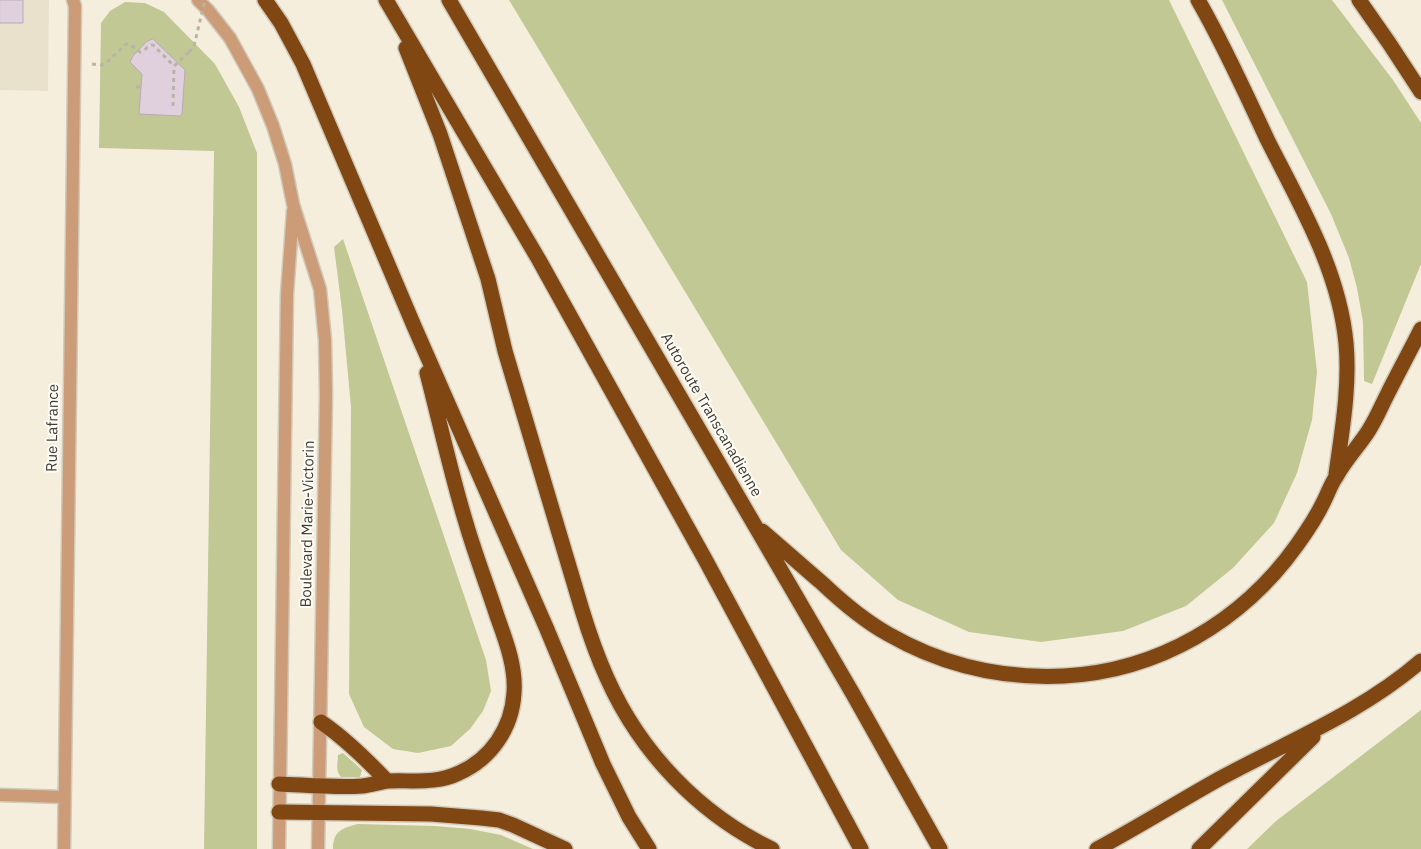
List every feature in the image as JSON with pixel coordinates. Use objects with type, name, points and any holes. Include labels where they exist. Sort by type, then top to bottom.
[{"type":"highway","points":[[265,0],[281,23],[304,64],[414,326],[604,764],[629,817],[649,849]]},
{"type":"highway","name":"Autoroute Transcanadienne","points":[[449,0],[853,694],[937,844]]},
{"type":"highway","points":[[1198,0],[1310,225],[1334,284],[1346,341],[1347,364],[1345,404],[1336,476]]},
{"type":"highway","points":[[1359,0],[1421,92]]},
{"type":"highway","points":[[388,2],[544,269],[706,561],[858,844]]},
{"type":"highway","points":[[388,2],[440,134],[488,280],[505,351],[579,602],[608,680],[630,722],[683,788],[722,820],[772,849]]},
{"type":"highway","points":[[279,784],[362,786],[387,781],[420,781],[449,777],[469,768],[489,753],[502,736],[511,713],[515,681],[510,656],[466,523],[414,326]]},
{"type":"highway","points":[[753,523],[866,620],[929,655],[976,669],[1001,674],[1048,677],[1092,674],[1140,663],[1164,654],[1210,629],[1232,614],[1260,589],[1296,547],[1324,501],[1336,476],[1369,430],[1421,329]]},
{"type":"highway","points":[[1097,849],[1219,779],[1325,726],[1370,698],[1421,661]]},
{"type":"highway","points":[[321,722],[339,734],[387,781]]},
{"type":"highway","points":[[1199,849],[1325,726]]},
{"type":"highway","points":[[279,812],[431,814],[490,819],[513,825],[565,849]]},
{"type":"street","name":"Boulevard Marie-Victorin","points":[[198,0],[230,38],[258,89],[274,126],[293,204],[320,289],[325,340],[326,395],[318,849]]},
{"type":"street","name":"Rue Lafrance","points":[[64,849],[76,2]]},
{"type":"street","name":"Boulevard Marie-Victorin","points":[[278,849],[286,304],[293,204]]},
{"type":"street","points":[[0,795],[64,797]]},
{"type":"path","points":[[174,66],[194,46],[205,0]]},
{"type":"path","points":[[95,64],[101,65],[108,62],[126,44],[140,52],[154,45],[174,66],[174,106]]},
{"type":"shaded area","points":[[0,0],[49,0],[48,91],[0,90]]},
{"type":"green space","points":[[509,0],[1169,0],[1307,282],[1317,372],[1312,420],[1297,473],[1274,523],[1233,568],[1186,606],[1123,631],[1041,642],[969,632],[898,600],[841,550]]},
{"type":"green space","points":[[1222,0],[1332,0],[1393,80],[1421,123],[1421,264],[1372,384],[1364,381],[1363,322],[1349,258],[1331,214]]},
{"type":"green space","points":[[125,2],[145,3],[164,12],[215,64],[239,107],[257,153],[257,849],[204,849],[214,151],[99,148],[101,23],[110,11]]},
{"type":"green space","points":[[343,239],[486,660],[491,691],[483,711],[470,729],[451,746],[418,753],[393,749],[364,727],[349,694],[351,407],[334,247]]},
{"type":"green space","points":[[1421,710],[1421,849],[1247,849],[1276,821]]},
{"type":"green space","points":[[343,753],[362,770],[360,777],[341,777],[339,775],[337,769],[338,755]]},
{"type":"green space","points":[[358,824],[470,829],[501,835],[533,849],[333,849],[333,843],[340,831]]},
{"type":"building","points":[[0,0],[23,0],[23,23],[0,23]]},
{"type":"building","points":[[153,39],[185,70],[182,114],[180,116],[139,114],[142,74],[130,62],[146,42]]}]
